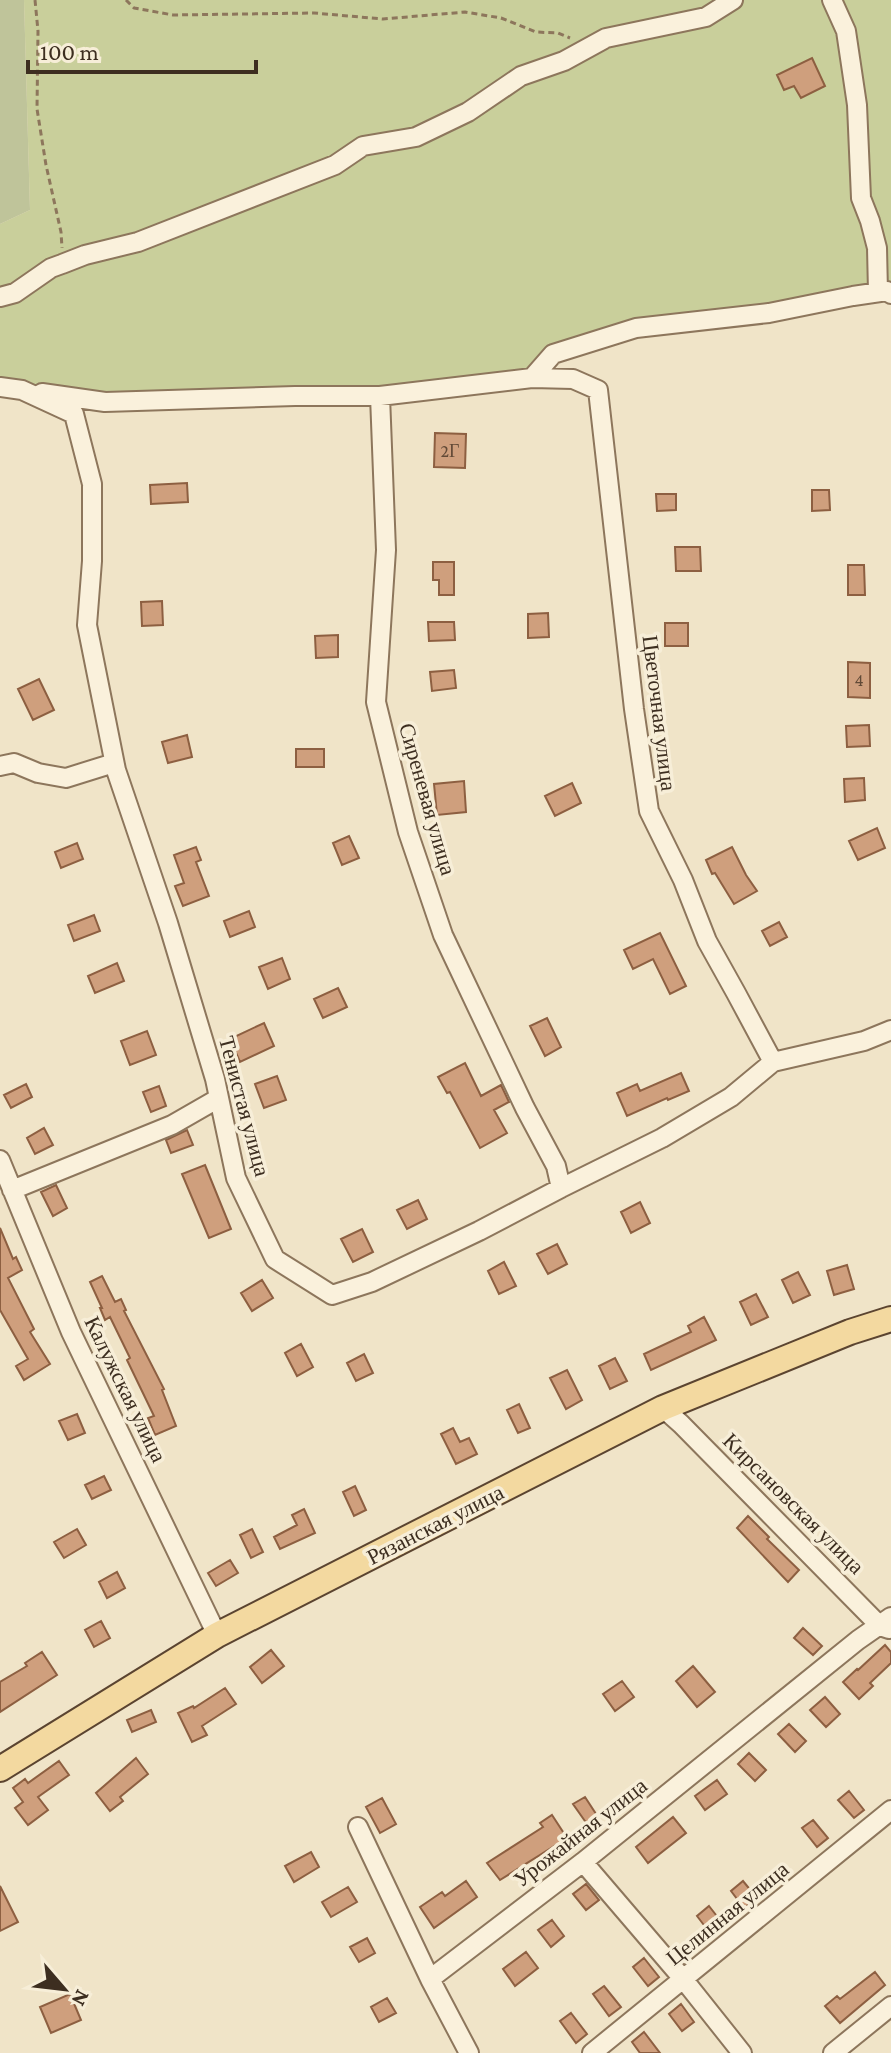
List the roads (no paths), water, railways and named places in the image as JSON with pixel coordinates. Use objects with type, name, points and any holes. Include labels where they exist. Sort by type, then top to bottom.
[{"type":"main road","name":"Рязанская улица","points":[[0,1769],[217,1635],[663,1408],[850,1332],[891,1319]]},
{"type":"street","points":[[0,297],[15,293],[51,268],[85,255],[138,242],[335,165],[363,146],[416,137],[468,112],[521,76],[564,61],[606,38],[706,17],[733,0]]},
{"type":"street","points":[[22,390],[105,402],[380,396],[532,378],[553,354],[636,328],[769,313],[853,296],[885,293],[877,248],[861,198],[857,105],[846,31],[832,0]]},
{"type":"street","name":"Цветочная улица","points":[[532,378],[573,379],[598,390],[634,709],[649,811],[683,880],[707,941],[773,1062]]},
{"type":"street","name":"Тенистая улица","points":[[0,387],[22,390],[74,414],[92,484],[92,561],[87,625],[114,763],[168,923],[219,1098],[236,1178],[275,1259],[332,1295],[372,1282],[662,1138],[731,1097],[773,1062],[864,1041],[891,1030]]},
{"type":"street","name":"Сиреневая улица","points":[[380,396],[386,550],[376,702],[408,832],[443,935],[556,1166],[561,1188]]},
{"type":"street","points":[[0,766],[14,763],[38,773],[66,778],[114,763]]},
{"type":"street","points":[[12,1190],[172,1125],[219,1098]]},
{"type":"street","name":"Калужская улица","points":[[0,1160],[71,1332],[217,1635]]},
{"type":"street","name":"Кирсановская улица","points":[[663,1408],[887,1624]]},
{"type":"street","name":"Урожайная улица","points":[[430,1979],[583,1862],[858,1640],[887,1624]]},
{"type":"street","name":"Целинная улица","points":[[592,2053],[891,1810]]},
{"type":"street","points":[[358,1827],[469,2053]]},
{"type":"street","points":[[583,1862],[742,2053]]},
{"type":"street","points":[[833,2053],[891,2006]]}]
